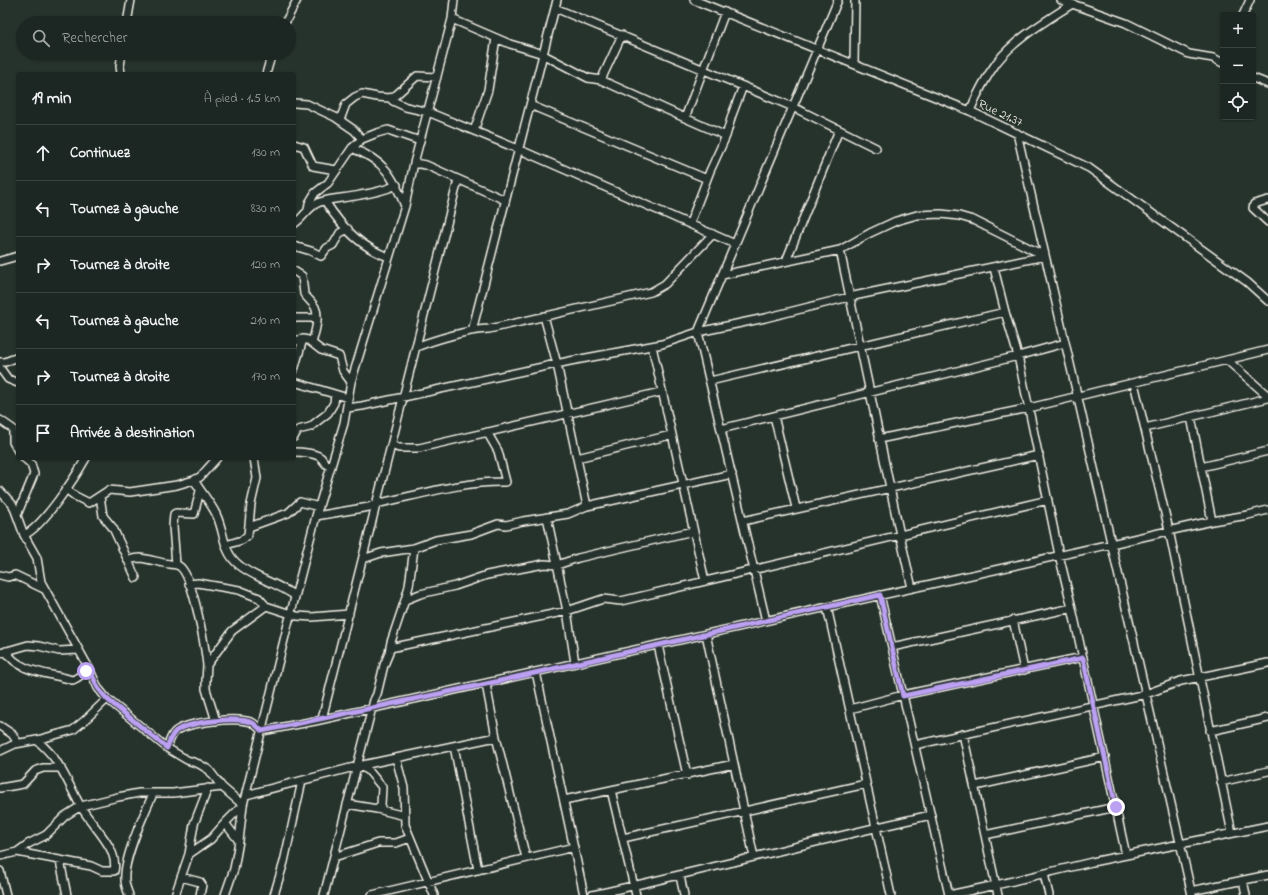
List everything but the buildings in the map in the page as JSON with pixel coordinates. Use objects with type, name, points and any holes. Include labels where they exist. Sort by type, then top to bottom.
[{"type":"street","points":[[128,16],[131,0]]},
{"type":"street","points":[[289,16],[297,0]]},
{"type":"street","points":[[225,895],[234,869],[243,805],[290,614],[347,408],[351,382],[405,206],[414,163],[452,19],[454,0]]},
{"type":"street","points":[[472,331],[557,0]]},
{"type":"street","name":"Rue 21.37","points":[[694,0],[970,111],[1089,168],[1247,282],[1268,301]]},
{"type":"street","points":[[766,621],[698,332],[838,0]]},
{"type":"street","points":[[854,64],[855,0]]},
{"type":"street","points":[[1061,0],[1126,23],[1189,54],[1213,58],[1220,61]]},
{"type":"street","points":[[1244,12],[1250,0]]},
{"type":"street","points":[[970,111],[978,91],[997,62],[1020,39],[1072,4]]},
{"type":"street","points":[[555,8],[793,107],[876,148]]},
{"type":"street","points":[[685,118],[724,12]]},
{"type":"street","points":[[452,19],[496,38],[543,55],[588,78],[601,80],[726,136]]},
{"type":"street","points":[[601,80],[622,35]]},
{"type":"street","points":[[474,131],[488,90],[496,38]]},
{"type":"street","points":[[121,60],[121,72]]},
{"type":"street","points":[[267,72],[270,60]]},
{"type":"street","points":[[390,98],[417,76],[437,77]]},
{"type":"street","points":[[1256,79],[1268,84]]},
{"type":"street","points":[[690,223],[726,136],[743,86]]},
{"type":"street","points":[[340,120],[346,104],[355,97],[362,94],[390,98],[406,107],[428,112],[518,149],[735,244]]},
{"type":"street","points":[[296,103],[307,104],[340,120],[362,139]]},
{"type":"street","points":[[530,105],[707,179]]},
{"type":"street","points":[[308,210],[309,203],[316,193],[328,183],[352,148],[362,139],[388,130],[420,140]]},
{"type":"street","points":[[786,261],[839,130]]},
{"type":"street","points":[[1017,133],[1191,893],[1268,875]]},
{"type":"street","points":[[296,145],[304,147],[313,166],[336,170]]},
{"type":"street","points":[[352,148],[377,161],[392,176],[405,206]]},
{"type":"street","points":[[414,163],[426,165],[505,200]]},
{"type":"street","points":[[322,719],[458,180]]},
{"type":"street","points":[[296,223],[315,204],[386,190],[397,185]]},
{"type":"street","points":[[1268,200],[1254,204],[1254,208],[1268,222]]},
{"type":"street","points":[[325,201],[337,218],[359,241],[377,253],[389,257]]},
{"type":"street","points":[[722,275],[840,250],[870,233],[896,221],[917,215],[941,214],[959,216],[973,220],[1045,256]]},
{"type":"street","points":[[296,247],[321,256],[327,248],[334,245],[340,233],[348,229]]},
{"type":"street","points":[[416,347],[436,340],[472,331],[489,329],[651,292],[665,284],[713,234]]},
{"type":"street","points":[[840,250],[879,439],[912,588]]},
{"type":"street","points":[[347,408],[557,364],[662,344],[698,332],[765,318],[850,297],[994,268],[1045,256]]},
{"type":"street","points":[[0,262],[16,257]]},
{"type":"street","points":[[994,268],[1018,356],[1059,555],[1126,855]]},
{"type":"street","points":[[296,272],[302,276],[304,294],[316,308],[316,329],[312,343]]},
{"type":"street","points":[[710,381],[1005,312]]},
{"type":"street","points":[[544,316],[557,364],[587,506]]},
{"type":"street","points":[[296,318],[316,318]]},
{"type":"street","points":[[296,341],[303,339],[308,340],[320,350],[339,356],[341,358],[343,371],[351,382]]},
{"type":"street","points":[[296,363],[303,339]]},
{"type":"street","points":[[721,429],[1018,356],[1065,343]]},
{"type":"street","points":[[652,346],[661,392],[705,581]]},
{"type":"street","points":[[879,439],[1029,408],[1268,350]]},
{"type":"street","points":[[0,362],[5,362],[16,358]]},
{"type":"street","points":[[1227,360],[1268,397]]},
{"type":"street","points":[[0,368],[8,379],[16,382]]},
{"type":"street","points":[[1134,382],[1169,530],[1232,833]]},
{"type":"street","points":[[296,383],[348,398]]},
{"type":"street","points":[[391,445],[399,448],[419,448],[661,392]]},
{"type":"street","points":[[296,434],[298,430],[310,427],[328,413],[334,403],[335,395]]},
{"type":"street","points":[[1145,428],[1268,397]]},
{"type":"street","points":[[774,416],[796,508]]},
{"type":"street","points":[[1191,417],[1212,520]]},
{"type":"street","points":[[0,420],[12,429],[13,442],[16,447]]},
{"type":"street","points":[[316,516],[369,507],[376,504],[478,482],[506,482],[498,451],[487,432]]},
{"type":"street","points":[[577,458],[671,435]]},
{"type":"street","points":[[1201,467],[1268,451]]},
{"type":"street","points":[[296,452],[320,457],[325,465],[331,467]]},
{"type":"street","points":[[743,521],[1038,455]]},
{"type":"street","points":[[17,515],[34,474],[31,464],[26,460]]},
{"type":"street","points":[[24,535],[29,533],[47,515],[85,460]]},
{"type":"street","points":[[66,489],[89,503],[109,490],[136,491],[177,485],[194,480],[200,477],[215,460]]},
{"type":"street","points":[[226,545],[242,540],[248,535],[251,504],[257,478],[254,460]]},
{"type":"street","points":[[363,559],[381,553],[414,548],[436,540],[471,534],[498,524],[506,525],[568,514],[587,506],[732,474]]},
{"type":"street","points":[[194,480],[217,515],[228,553],[240,566],[296,596]]},
{"type":"street","points":[[176,565],[173,526],[174,514],[176,512],[194,514],[200,490]]},
{"type":"street","points":[[0,491],[13,506],[24,535],[37,558],[41,582],[90,670],[98,688],[107,699],[167,748],[187,760],[204,766],[209,770],[222,787],[243,805]]},
{"type":"street","points":[[100,496],[103,516],[113,528],[136,578]]},
{"type":"street","points":[[390,648],[567,611],[603,599],[621,601],[1048,500]]},
{"type":"street","points":[[249,527],[288,514],[300,502],[319,507]]},
{"type":"street","points":[[262,731],[486,684],[1212,520],[1248,515],[1268,510]]},
{"type":"street","points":[[548,517],[567,611],[575,663]]},
{"type":"street","points":[[405,600],[420,594],[450,588],[487,575],[544,564],[557,565],[578,558],[693,531]]},
{"type":"street","points":[[324,895],[372,708],[405,600],[410,580],[414,548]]},
{"type":"street","points":[[128,560],[138,558],[176,565],[182,568],[189,584],[202,630],[207,665],[206,689],[216,721]]},
{"type":"street","points":[[0,575],[8,577],[15,575],[45,589]]},
{"type":"street","points":[[189,584],[198,583],[240,590],[259,598],[266,606],[290,614],[306,617],[349,614]]},
{"type":"street","points":[[880,595],[949,895],[1126,855],[1268,826]]},
{"type":"street","points":[[207,665],[232,631],[266,606]]},
{"type":"street","points":[[827,607],[891,895]]},
{"type":"street","points":[[892,647],[1072,608]]},
{"type":"street","points":[[1013,620],[1024,670]]},
{"type":"street","points":[[706,634],[754,857]]},
{"type":"street","points":[[3,652],[28,645],[59,651],[79,650]]},
{"type":"street","points":[[658,645],[686,775]]},
{"type":"street","points":[[3,652],[20,665],[27,668],[72,680],[76,679],[82,673],[90,670]]},
{"type":"street","points":[[850,709],[903,696],[1083,658]]},
{"type":"street","points":[[915,745],[1146,694],[1181,681],[1268,663]]},
{"type":"street","points":[[536,672],[584,895]]},
{"type":"street","points":[[486,684],[496,737],[526,858]]},
{"type":"street","points":[[0,752],[18,743],[37,740],[73,730],[84,722],[107,699]]},
{"type":"street","points":[[1210,731],[1268,718]]},
{"type":"street","points":[[167,748],[172,735],[176,731],[191,726],[216,721],[236,720],[251,722],[262,731]]},
{"type":"street","points":[[0,726],[12,734],[18,743]]},
{"type":"street","points":[[963,734],[998,895]]},
{"type":"street","points":[[246,795],[358,766],[496,737]]},
{"type":"street","points":[[17,852],[91,866],[102,871],[114,871],[116,863],[112,851],[81,806],[61,768],[37,740]]},
{"type":"street","points":[[454,746],[478,870]]},
{"type":"street","points":[[975,786],[1105,757]]},
{"type":"street","points":[[396,758],[403,783],[405,825],[434,895]]},
{"type":"street","points":[[564,800],[734,764]]},
{"type":"street","points":[[358,766],[368,770],[382,787],[381,805],[377,809]]},
{"type":"street","points":[[0,788],[23,784],[35,771],[43,768],[61,768]]},
{"type":"street","points":[[1221,782],[1268,771]]},
{"type":"street","points":[[274,895],[284,862],[302,781]]},
{"type":"street","points":[[623,838],[866,784]]},
{"type":"street","points":[[0,856],[17,852],[28,844],[46,835],[65,816],[81,806],[138,793],[153,794],[222,787]]},
{"type":"street","points":[[175,895],[189,854],[194,824],[208,788]]},
{"type":"street","points":[[611,790],[636,895]]},
{"type":"street","points":[[129,895],[125,881],[127,862],[142,819],[153,794]]},
{"type":"street","points":[[347,804],[405,816]]},
{"type":"street","points":[[189,854],[211,840],[243,805]]},
{"type":"street","points":[[985,835],[1116,807]]},
{"type":"street","points":[[592,895],[680,876],[876,827],[931,816]]},
{"type":"street","points":[[225,823],[239,841]]},
{"type":"street","points":[[334,857],[378,843],[396,843],[410,838]]},
{"type":"street","points":[[372,895],[574,847]]},
{"type":"street","points":[[60,861],[67,895]]},
{"type":"street","points":[[0,871],[6,895]]},
{"type":"street","points":[[1044,874],[1049,895]]},
{"type":"street","points":[[181,876],[200,882],[202,885],[200,895]]},
{"type":"street","points":[[680,876],[684,895]]},
{"type":"street","points":[[1243,880],[1246,895]]},
{"type":"route","points":[[86,671],[90,670],[98,688],[107,699],[167,748],[172,735],[176,731],[191,726],[216,721],[236,720],[251,722],[262,731],[315,721],[880,595],[903,696],[1083,658],[1116,807]]}]
